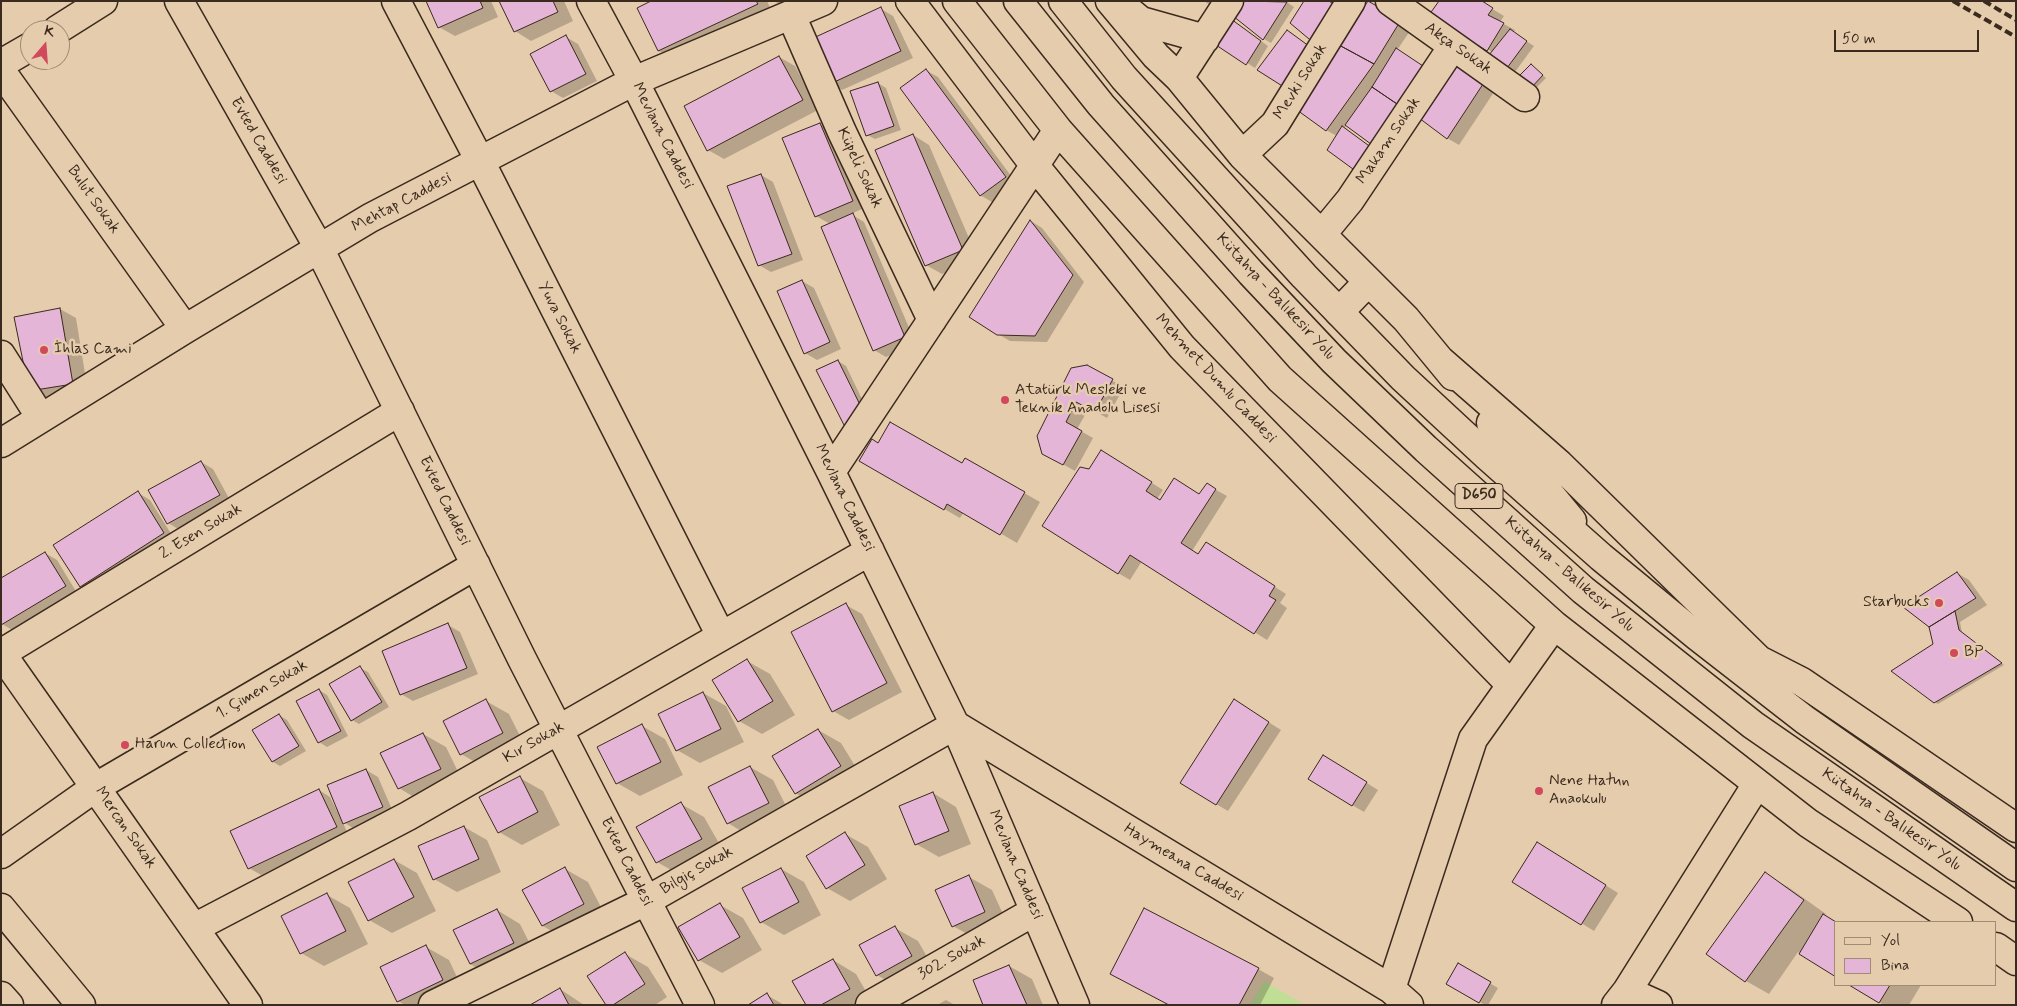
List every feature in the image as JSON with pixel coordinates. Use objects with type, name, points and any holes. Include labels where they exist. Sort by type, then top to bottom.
[{"type":"main road","name":"Evted Caddesi","points":[[179,1],[319,248],[558,729],[700,1005]]},
{"type":"main road","name":"Yuva Sokak","points":[[396,1],[480,161],[721,636]]},
{"type":"main road","name":"Mevlana Caddesi","points":[[591,1],[634,81],[831,472],[955,725],[1075,1005]]},
{"type":"main road","name":"Mehtap Caddesi","points":[[1,444],[185,329],[370,218],[634,81],[823,1]]},
{"type":"main road","name":"Mehmet Dumlu Caddesi","points":[[910,1],[1035,166],[1182,347],[1511,685]]},
{"type":"main road","points":[[957,1],[1058,130],[1280,379],[1554,626],[1808,823],[1956,921]]},
{"type":"main road","name":"Kütahya - Balıkesir Yolu","points":[[1018,1],[1101,105],[1250,273],[1334,361],[1433,455],[1583,590],[1753,725],[2016,907]]},
{"type":"main road","name":"Kütahya - Balıkesir Yolu","points":[[1063,1],[1124,78],[1164,123],[1339,312],[1403,378],[1601,557],[1697,636],[1805,720],[2016,867]]},
{"type":"main road","points":[[1110,1],[1156,56],[1179,78],[1242,155],[1406,319],[1601,557]]},
{"type":"main road","points":[[1116,1],[1141,21],[1205,39]]},
{"type":"main road","points":[[1179,78],[1229,1]]},
{"type":"main road","name":"Mevki Sokak","points":[[1242,155],[1276,124],[1351,1]]},
{"type":"main road","name":"Akça Sokak","points":[[1390,1],[1525,97]]},
{"type":"main road","points":[[70,20],[92,4]]},
{"type":"main road","name":"Küpeli Sokak","points":[[791,15],[842,132],[932,320]]},
{"type":"main road","name":"Makam Sokak","points":[[1322,234],[1350,200],[1454,46]]},
{"type":"main road","points":[[1,64],[20,52]]},
{"type":"main road","name":"Bulut Sokak","points":[[1,71],[185,329]]},
{"type":"main road","points":[[831,472],[1058,130]]},
{"type":"main road","points":[[1339,312],[1368,283]]},
{"type":"main road","points":[[1,355],[41,418]]},
{"type":"main road","points":[[1441,361],[1559,464],[1759,660],[1802,682],[2016,828]]},
{"type":"main road","name":"2. Esen Sokak","points":[[1,653],[400,411]]},
{"type":"main road","name":"Kır Sokak","points":[[194,928],[408,816],[870,551]]},
{"type":"main road","name":"1. Çimen Sokak","points":[[1,854],[96,787],[476,565]]},
{"type":"main road","points":[[1400,997],[1473,739],[1554,626]]},
{"type":"main road","name":"Mercan Sokak","points":[[1,653],[248,1005]]},
{"type":"main road","name":"Bilgiç Sokak","points":[[433,1005],[646,901],[955,725]]},
{"type":"main road","name":"Haymeana Caddesi","points":[[955,725],[1400,997]]},
{"type":"main road","points":[[1658,1005],[1621,998],[1758,784]]},
{"type":"main road","points":[[1,908],[81,1005]]},
{"type":"main road","name":"302. Sokak","points":[[870,1005],[1035,912]]},
{"type":"main road","points":[[1997,948],[2016,961]]},
{"type":"main road","points":[[1,996],[9,1005]]},
{"type":"green space","points":[[1264,981],[1305,1005],[1250,1005]]},
{"type":"building","points":[[426,1],[480,1],[483,8],[438,28]]},
{"type":"building","points":[[499,1],[553,1],[558,12],[514,32]]},
{"type":"building","points":[[651,1],[756,1],[758,4],[658,51],[637,8]]},
{"type":"building","points":[[1244,1],[1287,2],[1263,40],[1233,16]]},
{"type":"building","points":[[1304,1],[1329,1],[1339,8],[1315,44],[1290,23]]},
{"type":"building","points":[[1368,1],[1401,20],[1374,64],[1339,45]]},
{"type":"building","points":[[1439,1],[1482,1],[1493,8],[1488,15],[1504,23],[1487,51],[1429,15]]},
{"type":"building","points":[[881,7],[901,51],[830,84],[809,40]]},
{"type":"building","points":[[1231,19],[1261,41],[1246,65],[1216,45]]},
{"type":"building","points":[[1510,29],[1527,41],[1507,68],[1489,55]]},
{"type":"building","points":[[1287,30],[1313,49],[1287,89],[1257,70]]},
{"type":"building","points":[[566,35],[586,74],[550,92],[530,54]]},
{"type":"building","points":[[1339,45],[1374,64],[1326,131],[1297,110]]},
{"type":"building","points":[[1396,48],[1426,68],[1400,106],[1372,87]]},
{"type":"building","points":[[779,56],[803,100],[707,151],[684,106]]},
{"type":"building","points":[[1455,56],[1487,78],[1447,139],[1415,115]]},
{"type":"building","points":[[1531,64],[1543,75],[1530,89],[1518,77]]},
{"type":"building","points":[[926,69],[1006,177],[980,196],[900,88]]},
{"type":"building","points":[[878,82],[894,126],[866,136],[850,91]]},
{"type":"building","points":[[1372,87],[1400,106],[1375,147],[1345,125]]},
{"type":"building","points":[[820,123],[853,201],[815,217],[782,138]]},
{"type":"building","points":[[1342,126],[1372,148],[1357,172],[1327,150]]},
{"type":"building","points":[[913,134],[963,250],[925,266],[875,150]]},
{"type":"building","points":[[761,174],[792,254],[758,266],[727,186]]},
{"type":"building","points":[[853,213],[905,337],[873,351],[821,227]]},
{"type":"building","points":[[1030,220],[1073,275],[1035,336],[997,335],[969,317]]},
{"type":"building","points":[[802,280],[830,342],[804,354],[777,291]]},
{"type":"building","name":"İhlas Cami","points":[[60,308],[73,384],[29,391],[14,317]]},
{"type":"building","points":[[838,360],[866,417],[845,427],[816,370]]},
{"type":"building","points":[[1087,365],[1113,379],[1095,412],[1076,402],[1066,422],[1082,431],[1063,465],[1042,454],[1037,436],[1071,368]]},
{"type":"building","points":[[890,422],[962,463],[965,458],[1025,492],[1000,535],[947,504],[944,510],[859,461],[872,439],[878,443]]},
{"type":"building","points":[[1101,450],[1152,482],[1146,491],[1160,500],[1174,478],[1199,494],[1207,483],[1216,489],[1181,543],[1198,554],[1206,542],[1275,586],[1269,596],[1276,600],[1254,634],[1130,555],[1118,574],[1042,526],[1080,467],[1089,469]]},
{"type":"building","points":[[201,461],[220,495],[167,524],[148,490]]},
{"type":"building","points":[[138,491],[164,533],[80,587],[53,545]]},
{"type":"building","points":[[45,552],[66,586],[1,625],[1,578]]},
{"type":"building","name":"Starbucks","points":[[1957,572],[1976,598],[1929,627],[1903,607]]},
{"type":"building","points":[[846,603],[887,683],[832,712],[791,632]]},
{"type":"building","name":"BP","points":[[1955,611],[1959,630],[2002,663],[1934,703],[1891,671],[1933,644],[1929,627]]},
{"type":"building","points":[[448,623],[467,668],[400,695],[382,651]]},
{"type":"building","points":[[747,659],[773,701],[738,722],[712,680]]},
{"type":"building","points":[[360,666],[382,702],[351,721],[329,684]]},
{"type":"building","points":[[319,689],[341,731],[318,743],[296,701]]},
{"type":"building","points":[[703,692],[721,729],[676,751],[658,714]]},
{"type":"building","points":[[486,699],[503,733],[460,755],[443,721]]},
{"type":"building","points":[[1234,699],[1269,722],[1216,805],[1180,783]]},
{"type":"building","points":[[279,714],[299,746],[272,762],[252,730]]},
{"type":"building","points":[[642,724],[661,762],[616,784],[597,747]]},
{"type":"building","points":[[818,729],[841,766],[795,794],[772,756]]},
{"type":"building","points":[[423,733],[441,769],[398,789],[380,753]]},
{"type":"building","points":[[1323,755],[1367,782],[1352,806],[1308,779]]},
{"type":"building","points":[[750,766],[769,803],[727,824],[708,787]]},
{"type":"building","points":[[366,769],[383,807],[343,824],[327,785]]},
{"type":"building","points":[[520,776],[538,812],[498,833],[479,797]]},
{"type":"building","points":[[319,789],[337,827],[248,869],[230,831]]},
{"type":"building","points":[[933,792],[949,831],[915,845],[899,806]]},
{"type":"building","points":[[681,802],[702,839],[656,863],[636,827]]},
{"type":"building","points":[[464,826],[479,859],[433,880],[418,846]]},
{"type":"building","points":[[845,832],[865,865],[826,889],[806,856]]},
{"type":"building","name":"Nene Hatun Anaokulu","points":[[1537,842],[1606,885],[1581,925],[1512,882]]},
{"type":"building","points":[[394,859],[414,897],[368,921],[348,882]]},
{"type":"building","points":[[565,867],[584,904],[542,926],[522,890]]},
{"type":"building","points":[[781,868],[799,902],[760,923],[742,888]]},
{"type":"building","points":[[1765,872],[1804,900],[1745,982],[1706,954]]},
{"type":"building","points":[[969,875],[985,912],[952,927],[935,890]]},
{"type":"building","points":[[327,893],[346,931],[300,954],[281,916]]},
{"type":"building","points":[[720,903],[740,937],[698,961],[678,927]]},
{"type":"building","points":[[1144,908],[1259,968],[1239,1005],[1169,1005],[1110,974]]},
{"type":"building","points":[[497,909],[514,943],[470,964],[453,930]]},
{"type":"building","points":[[1823,914],[1834,921],[1834,976],[1799,954]]},
{"type":"building","points":[[895,926],[912,956],[876,976],[859,945]]},
{"type":"building","points":[[426,945],[443,980],[397,1002],[380,967]]},
{"type":"building","points":[[625,952],[645,984],[613,1005],[606,1005],[587,976]]},
{"type":"building","points":[[833,959],[850,989],[821,1005],[806,1005],[792,981]]},
{"type":"building","points":[[1458,963],[1491,982],[1479,1003],[1446,984]]},
{"type":"building","points":[[1009,965],[1027,1005],[983,1005],[973,980]]},
{"type":"building","points":[[1851,986],[1889,986],[1879,1003]]},
{"type":"building","points":[[560,988],[569,1005],[530,1005]]},
{"type":"building","points":[[767,993],[774,1005],[748,1005]]},
{"type":"railway","points":[[1953,1],[2016,37]]},
{"type":"railway","points":[[1984,1],[2016,20]]},
{"type":"place","name":"İhlas Cami","points":[[44,350]]},
{"type":"place","name":"Atatürk Mesleki ve Teknik Anadolu Lisesi","points":[[1005,400]]},
{"type":"place","name":"Starbucks","points":[[1939,603]]},
{"type":"place","name":"BP","points":[[1954,653]]},
{"type":"place","name":"Harun Collection","points":[[125,745]]},
{"type":"place","name":"Nene Hatun Anaokulu","points":[[1539,791]]}]
